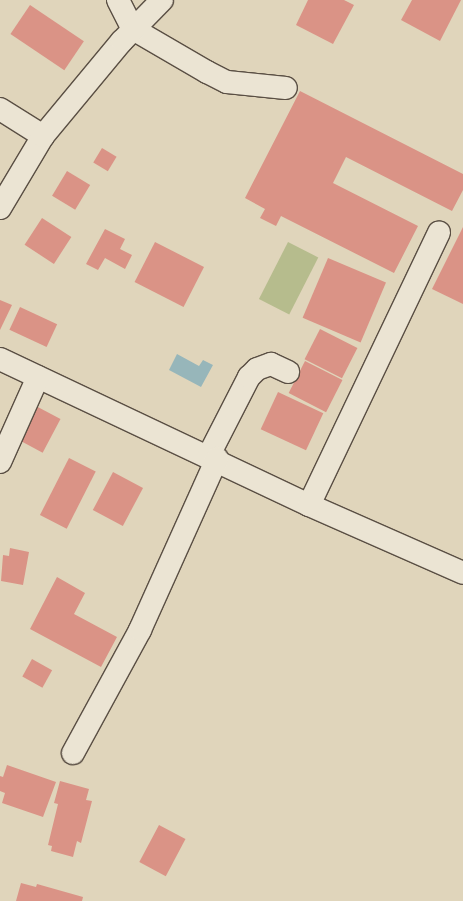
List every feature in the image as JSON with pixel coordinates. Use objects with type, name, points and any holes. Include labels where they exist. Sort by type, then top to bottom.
[{"type":"street","points":[[100,0],[113,0]]},
{"type":"street","points":[[118,0],[133,29],[227,82],[286,88]]},
{"type":"street","points":[[0,208],[43,136],[133,29],[162,0]]},
{"type":"street","points":[[0,109],[43,136]]},
{"type":"street","points":[[309,505],[439,232]]},
{"type":"street","points":[[0,359],[213,457],[309,505],[463,573]]},
{"type":"street","points":[[73,753],[140,630],[249,377],[257,368],[272,364],[288,372]]},
{"type":"street","points":[[0,462],[38,377]]},
{"type":"green space","points":[[288,242],[318,257],[289,314],[259,299]]},
{"type":"water","points":[[177,354],[199,366],[203,360],[213,365],[201,387],[169,370]]},
{"type":"building","points":[[308,0],[344,0],[354,5],[333,44],[296,25]]},
{"type":"building","points":[[412,0],[461,0],[440,41],[401,20]]},
{"type":"building","points":[[30,5],[84,41],[64,70],[10,34]]},
{"type":"building","points":[[300,91],[463,174],[463,190],[452,211],[346,157],[333,183],[418,226],[394,273],[281,216],[276,226],[260,218],[265,209],[245,198]]},
{"type":"building","points":[[102,148],[117,157],[108,171],[93,163]]},
{"type":"building","points":[[67,171],[90,185],[75,210],[52,196]]},
{"type":"building","points":[[42,218],[71,237],[54,264],[25,245]]},
{"type":"building","points":[[463,227],[463,304],[432,289]]},
{"type":"building","points":[[105,229],[125,239],[120,249],[132,255],[125,269],[105,258],[98,270],[86,264]]},
{"type":"building","points":[[155,242],[204,267],[184,307],[135,282]]},
{"type":"building","points":[[328,258],[386,283],[361,342],[303,318]]},
{"type":"building","points":[[0,300],[12,305],[0,330]]},
{"type":"building","points":[[20,307],[57,324],[47,347],[9,330]]},
{"type":"building","points":[[320,329],[357,348],[342,378],[305,359]]},
{"type":"building","points":[[305,361],[342,380],[326,412],[289,393]]},
{"type":"building","points":[[278,392],[323,413],[306,450],[261,429]]},
{"type":"building","points":[[34,405],[60,419],[43,453],[16,439]]},
{"type":"building","points":[[69,458],[96,472],[67,529],[40,515]]},
{"type":"building","points":[[113,472],[143,488],[123,526],[93,510]]},
{"type":"building","points":[[10,548],[29,552],[23,585],[1,581],[3,555],[9,556]]},
{"type":"building","points":[[57,577],[85,593],[74,614],[117,637],[101,667],[30,629]]},
{"type":"building","points":[[32,659],[52,670],[42,688],[22,676]]},
{"type":"building","points":[[7,765],[56,782],[43,817],[2,803],[5,793],[0,791],[0,776],[3,777]]},
{"type":"building","points":[[60,781],[89,789],[86,800],[92,801],[81,843],[77,841],[73,857],[51,851],[52,846],[48,845],[58,804],[54,803]]},
{"type":"building","points":[[159,825],[185,839],[166,876],[139,862]]},
{"type":"building","points":[[21,883],[36,887],[37,884],[83,897],[82,901],[16,901]]}]
